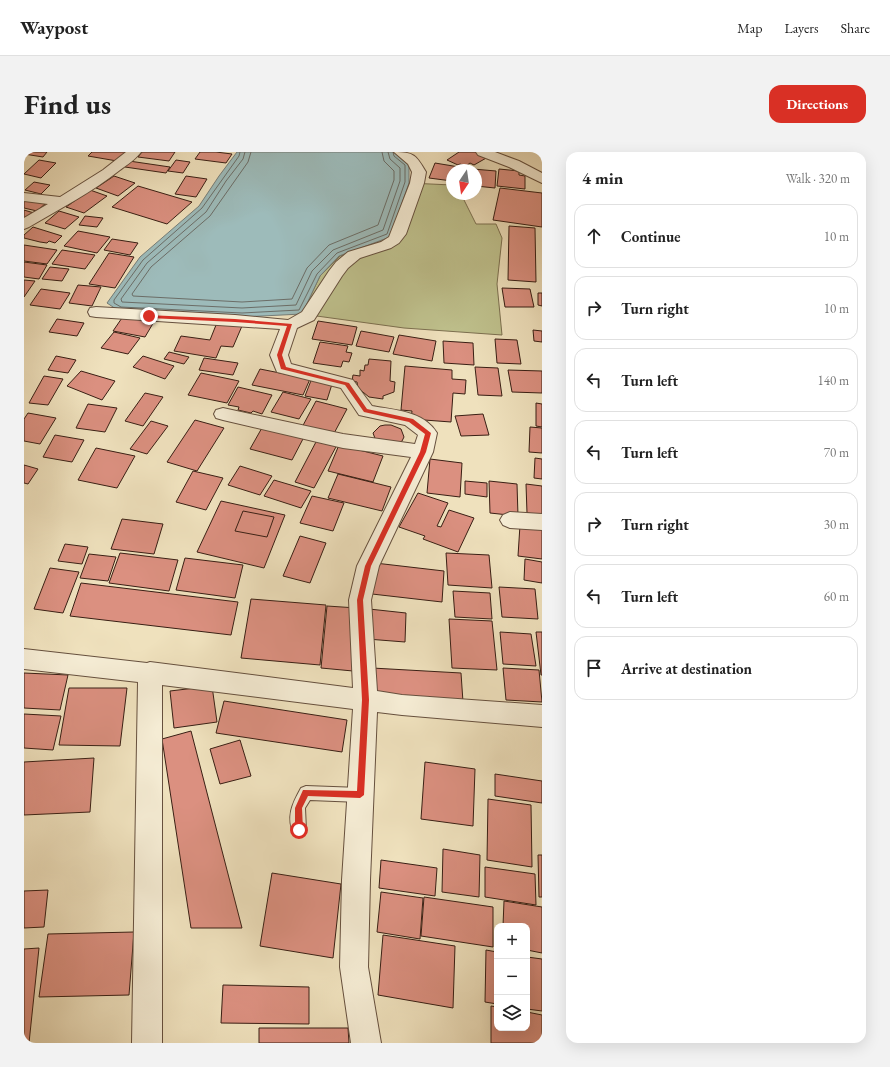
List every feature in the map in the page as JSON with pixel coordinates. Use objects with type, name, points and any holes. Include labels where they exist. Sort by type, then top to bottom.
[{"type":"street","points":[[24,224],[110,173],[134,152]]},
{"type":"street","points":[[96,312],[235,320],[290,325],[308,316],[342,265],[354,255],[394,240],[398,234],[417,183],[419,172],[413,162],[401,152]]},
{"type":"street","points":[[483,152],[513,158],[542,179]]},
{"type":"street","points":[[24,197],[63,202]]},
{"type":"street","points":[[290,325],[279,355],[283,368],[347,384],[366,411],[411,420],[428,433],[423,452],[368,566],[360,600],[366,700],[360,795],[354,967],[366,1043]]},
{"type":"street","points":[[223,414],[343,440],[423,452]]},
{"type":"street","points":[[510,520],[542,522]]},
{"type":"street","points":[[24,659],[150,672],[402,705],[542,716]]},
{"type":"street","points":[[147,1043],[150,672]]},
{"type":"lane","points":[[299,830],[298,808],[306,793],[360,795]]},
{"type":"green space","points":[[409,183],[446,185],[446,200],[464,200],[476,224],[496,224],[502,238],[497,284],[502,335],[404,328],[302,314],[320,276],[340,256],[390,237]]},
{"type":"water","points":[[237,152],[395,152],[409,163],[409,183],[390,237],[339,256],[320,276],[302,314],[242,317],[119,311],[107,303],[140,257],[199,206]]},
{"type":"building","points":[[24,152],[47,152],[43,157],[24,154]]},
{"type":"building","points":[[92,152],[125,152],[117,161],[88,156]]},
{"type":"building","points":[[142,152],[175,152],[169,161],[138,157]]},
{"type":"building","points":[[200,152],[232,154],[226,163],[195,159]]},
{"type":"building","points":[[459,152],[476,152],[488,157],[476,164],[456,164],[447,160]]},
{"type":"building","points":[[39,160],[56,163],[41,178],[24,174]]},
{"type":"building","points":[[176,160],[190,162],[183,173],[168,171]]},
{"type":"building","points":[[129,161],[170,167],[166,173],[125,167]]},
{"type":"building","points":[[435,163],[446,165],[446,180],[429,178]]},
{"type":"building","points":[[499,169],[519,171],[519,175],[525,176],[525,189],[497,186]]},
{"type":"building","points":[[482,170],[496,171],[495,188],[482,187]]},
{"type":"building","points":[[114,176],[135,183],[118,196],[96,188]]},
{"type":"building","points":[[186,176],[207,179],[196,197],[175,194]]},
{"type":"building","points":[[34,182],[50,185],[41,194],[25,190]]},
{"type":"building","points":[[138,186],[192,202],[167,224],[112,207]]},
{"type":"building","points":[[500,188],[542,193],[542,227],[493,220]]},
{"type":"building","points":[[90,190],[107,196],[84,213],[66,207]]},
{"type":"building","points":[[28,199],[46,203],[37,211],[24,208],[24,202]]},
{"type":"building","points":[[24,210],[34,213],[24,222]]},
{"type":"building","points":[[59,211],[79,217],[65,229],[45,223]]},
{"type":"building","points":[[85,216],[103,218],[97,227],[79,225]]},
{"type":"building","points":[[509,226],[535,228],[536,282],[508,280]]},
{"type":"building","points":[[33,227],[62,236],[55,243],[49,241],[47,243],[40,242],[24,238],[24,235]]},
{"type":"building","points":[[78,231],[110,237],[97,253],[64,246]]},
{"type":"building","points":[[112,239],[138,243],[130,255],[104,250]]},
{"type":"building","points":[[24,245],[57,250],[47,264],[24,261]]},
{"type":"building","points":[[62,250],[95,255],[85,269],[52,264]]},
{"type":"building","points":[[109,253],[134,257],[115,288],[89,284]]},
{"type":"building","points":[[24,262],[47,265],[39,279],[24,277]]},
{"type":"building","points":[[50,267],[69,269],[62,281],[42,279]]},
{"type":"building","points":[[24,280],[35,281],[24,297]]},
{"type":"building","points":[[78,285],[101,287],[92,306],[69,303]]},
{"type":"building","points":[[502,288],[530,289],[534,307],[505,307]]},
{"type":"building","points":[[41,289],[70,293],[60,309],[30,305]]},
{"type":"building","points":[[538,293],[542,293],[542,306],[538,305]]},
{"type":"building","points":[[124,315],[155,320],[145,337],[113,331]]},
{"type":"building","points":[[57,319],[84,323],[77,336],[49,332]]},
{"type":"building","points":[[318,321],[357,327],[352,345],[312,339]]},
{"type":"building","points":[[216,325],[242,326],[233,347],[221,346],[216,358],[174,351],[181,336],[210,340]]},
{"type":"building","points":[[533,330],[542,331],[542,342],[534,341]]},
{"type":"building","points":[[361,331],[394,337],[389,352],[356,346]]},
{"type":"building","points":[[114,332],[140,338],[128,354],[101,348]]},
{"type":"building","points":[[399,335],[436,341],[432,361],[393,354]]},
{"type":"building","points":[[495,339],[517,340],[521,364],[497,363]]},
{"type":"building","points":[[443,341],[473,343],[474,365],[444,363]]},
{"type":"building","points":[[320,342],[348,346],[346,352],[352,353],[349,362],[343,361],[341,367],[313,363]]},
{"type":"building","points":[[169,352],[189,357],[184,364],[164,359]]},
{"type":"building","points":[[56,356],[76,360],[68,373],[48,370]]},
{"type":"building","points":[[143,356],[174,366],[165,379],[133,367]]},
{"type":"building","points":[[204,358],[238,363],[233,375],[199,370]]},
{"type":"building","points":[[369,359],[391,361],[390,381],[395,382],[394,392],[383,396],[383,399],[369,397],[358,388],[357,382],[352,381],[353,375],[360,376],[360,370],[364,371],[365,365],[368,365]]},
{"type":"building","points":[[405,366],[452,370],[452,379],[466,380],[465,394],[453,393],[451,422],[411,419],[412,411],[401,410]]},
{"type":"building","points":[[475,367],[498,368],[502,396],[478,395]]},
{"type":"building","points":[[260,369],[310,379],[303,395],[252,385]]},
{"type":"building","points":[[508,370],[542,371],[542,393],[512,392]]},
{"type":"building","points":[[81,371],[115,381],[102,400],[67,386]]},
{"type":"building","points":[[201,373],[239,381],[227,403],[188,395]]},
{"type":"building","points":[[44,376],[63,379],[48,405],[29,403]]},
{"type":"building","points":[[312,378],[333,381],[327,400],[305,396]]},
{"type":"building","points":[[238,387],[272,395],[262,414],[253,411],[251,413],[238,410],[239,407],[228,405]]},
{"type":"building","points":[[283,392],[311,399],[299,419],[271,412]]},
{"type":"building","points":[[145,393],[163,397],[143,426],[125,421]]},
{"type":"building","points":[[316,401],[347,409],[331,439],[300,431]]},
{"type":"building","points":[[536,403],[542,404],[542,427],[536,426]]},
{"type":"building","points":[[88,404],[117,408],[105,432],[76,428]]},
{"type":"building","points":[[28,413],[56,418],[40,444],[24,441],[24,419]]},
{"type":"building","points":[[483,414],[489,435],[461,436],[455,416]]},
{"type":"building","points":[[195,420],[224,428],[197,471],[167,462]]},
{"type":"building","points":[[151,421],[168,426],[147,454],[130,449]]},
{"type":"building","points":[[391,425],[401,429],[404,437],[402,441],[398,444],[376,441],[373,433],[380,426]]},
{"type":"building","points":[[263,426],[304,437],[292,460],[250,449]]},
{"type":"building","points":[[530,427],[542,428],[542,453],[529,452]]},
{"type":"building","points":[[55,435],[84,440],[72,462],[43,457]]},
{"type":"building","points":[[317,440],[337,445],[314,488],[295,482]]},
{"type":"building","points":[[339,445],[383,456],[373,482],[328,471]]},
{"type":"building","points":[[96,448],[135,456],[117,488],[78,480]]},
{"type":"building","points":[[535,458],[542,459],[542,479],[534,478]]},
{"type":"building","points":[[430,459],[462,463],[460,497],[427,493]]},
{"type":"building","points":[[24,465],[38,469],[28,484],[24,483]]},
{"type":"building","points":[[240,466],[272,476],[260,495],[228,485]]},
{"type":"building","points":[[193,471],[223,478],[206,510],[176,502]]},
{"type":"building","points":[[338,474],[391,487],[382,511],[328,498]]},
{"type":"building","points":[[274,480],[311,491],[301,508],[264,496]]},
{"type":"building","points":[[465,481],[487,483],[487,497],[465,494]]},
{"type":"building","points":[[489,481],[517,484],[518,516],[490,513]]},
{"type":"building","points":[[526,484],[542,486],[542,515],[527,513]]},
{"type":"building","points":[[418,493],[448,503],[437,526],[441,527],[449,510],[474,518],[458,552],[423,539],[425,536],[399,527]]},
{"type":"building","points":[[312,496],[344,503],[333,531],[300,523]]},
{"type":"building","points":[[221,501],[285,515],[264,568],[197,552]]},
{"type":"building","points":[[243,511],[274,517],[267,537],[235,531]]},
{"type":"building","points":[[122,519],[163,524],[154,554],[111,549]]},
{"type":"building","points":[[520,525],[542,528],[542,559],[518,556]]},
{"type":"building","points":[[300,536],[326,543],[310,583],[283,576]]},
{"type":"building","points":[[65,544],[88,547],[82,564],[58,561]]},
{"type":"building","points":[[120,553],[178,560],[169,591],[109,583]]},
{"type":"building","points":[[446,553],[489,555],[492,588],[448,585]]},
{"type":"building","points":[[89,554],[116,557],[108,581],[80,578]]},
{"type":"building","points":[[185,558],[243,565],[235,598],[176,590]]},
{"type":"building","points":[[525,559],[542,562],[542,583],[524,580]]},
{"type":"building","points":[[375,563],[444,571],[442,602],[372,594]]},
{"type":"building","points":[[50,568],[79,572],[63,613],[34,609]]},
{"type":"building","points":[[81,583],[238,602],[231,635],[70,616]]},
{"type":"building","points":[[499,587],[535,589],[538,619],[502,617]]},
{"type":"building","points":[[453,591],[490,593],[492,619],[455,617]]},
{"type":"building","points":[[251,599],[326,605],[320,665],[241,658]]},
{"type":"building","points":[[327,606],[357,608],[353,671],[321,668]]},
{"type":"building","points":[[369,609],[406,613],[405,642],[367,639]]},
{"type":"building","points":[[449,619],[492,621],[497,670],[452,668]]},
{"type":"building","points":[[500,632],[531,634],[536,666],[503,664]]},
{"type":"building","points":[[536,632],[542,632],[542,675],[541,675]]},
{"type":"building","points":[[372,668],[461,673],[463,702],[371,697]]},
{"type":"building","points":[[503,668],[539,670],[542,702],[506,700]]},
{"type":"building","points":[[24,673],[68,675],[60,710],[24,708]]},
{"type":"building","points":[[212,686],[217,722],[174,728],[170,691]]},
{"type":"building","points":[[69,688],[127,688],[120,746],[59,745]]},
{"type":"building","points":[[224,701],[347,720],[342,752],[216,733]]},
{"type":"building","points":[[24,714],[61,716],[53,750],[24,748]]},
{"type":"building","points":[[191,731],[242,928],[191,928],[162,739]]},
{"type":"building","points":[[240,740],[251,776],[220,784],[210,749]]},
{"type":"building","points":[[94,758],[90,812],[24,815],[24,762]]},
{"type":"building","points":[[425,762],[475,769],[473,826],[421,819]]},
{"type":"building","points":[[495,774],[542,781],[542,803],[495,796]]},
{"type":"building","points":[[488,799],[531,805],[532,867],[487,860]]},
{"type":"building","points":[[443,849],[480,855],[479,897],[442,892]]},
{"type":"building","points":[[538,855],[542,855],[542,897],[539,897]]},
{"type":"building","points":[[381,860],[437,868],[435,896],[379,888]]},
{"type":"building","points":[[485,867],[535,874],[536,905],[485,897]]},
{"type":"building","points":[[272,873],[341,884],[333,958],[260,946]]},
{"type":"building","points":[[48,890],[44,927],[24,928],[24,891]]},
{"type":"building","points":[[381,892],[423,898],[420,939],[377,932]]},
{"type":"building","points":[[424,897],[493,907],[493,947],[421,936]]},
{"type":"building","points":[[504,901],[542,907],[542,953],[530,951],[530,923],[503,923]]},
{"type":"building","points":[[134,932],[129,995],[39,997],[48,934]]},
{"type":"building","points":[[383,935],[455,946],[453,1008],[378,995]]},
{"type":"building","points":[[39,948],[29,1043],[24,1043],[24,949]]},
{"type":"building","points":[[486,950],[494,951],[494,1004],[485,1002]]},
{"type":"building","points":[[530,957],[542,959],[542,1011],[530,1009]]},
{"type":"building","points":[[223,985],[309,987],[309,1024],[221,1023]]},
{"type":"building","points":[[491,1006],[494,1006],[494,1031],[530,1031],[530,1013],[542,1015],[542,1043],[491,1043]]},
{"type":"building","points":[[259,1028],[348,1028],[349,1043],[259,1043]]},
{"type":"route","points":[[149,316],[235,320],[290,325],[279,355],[283,368],[347,384],[366,411],[411,420],[428,433],[423,452],[368,566],[360,600],[366,700],[360,795],[306,793],[298,808],[299,830]]}]
